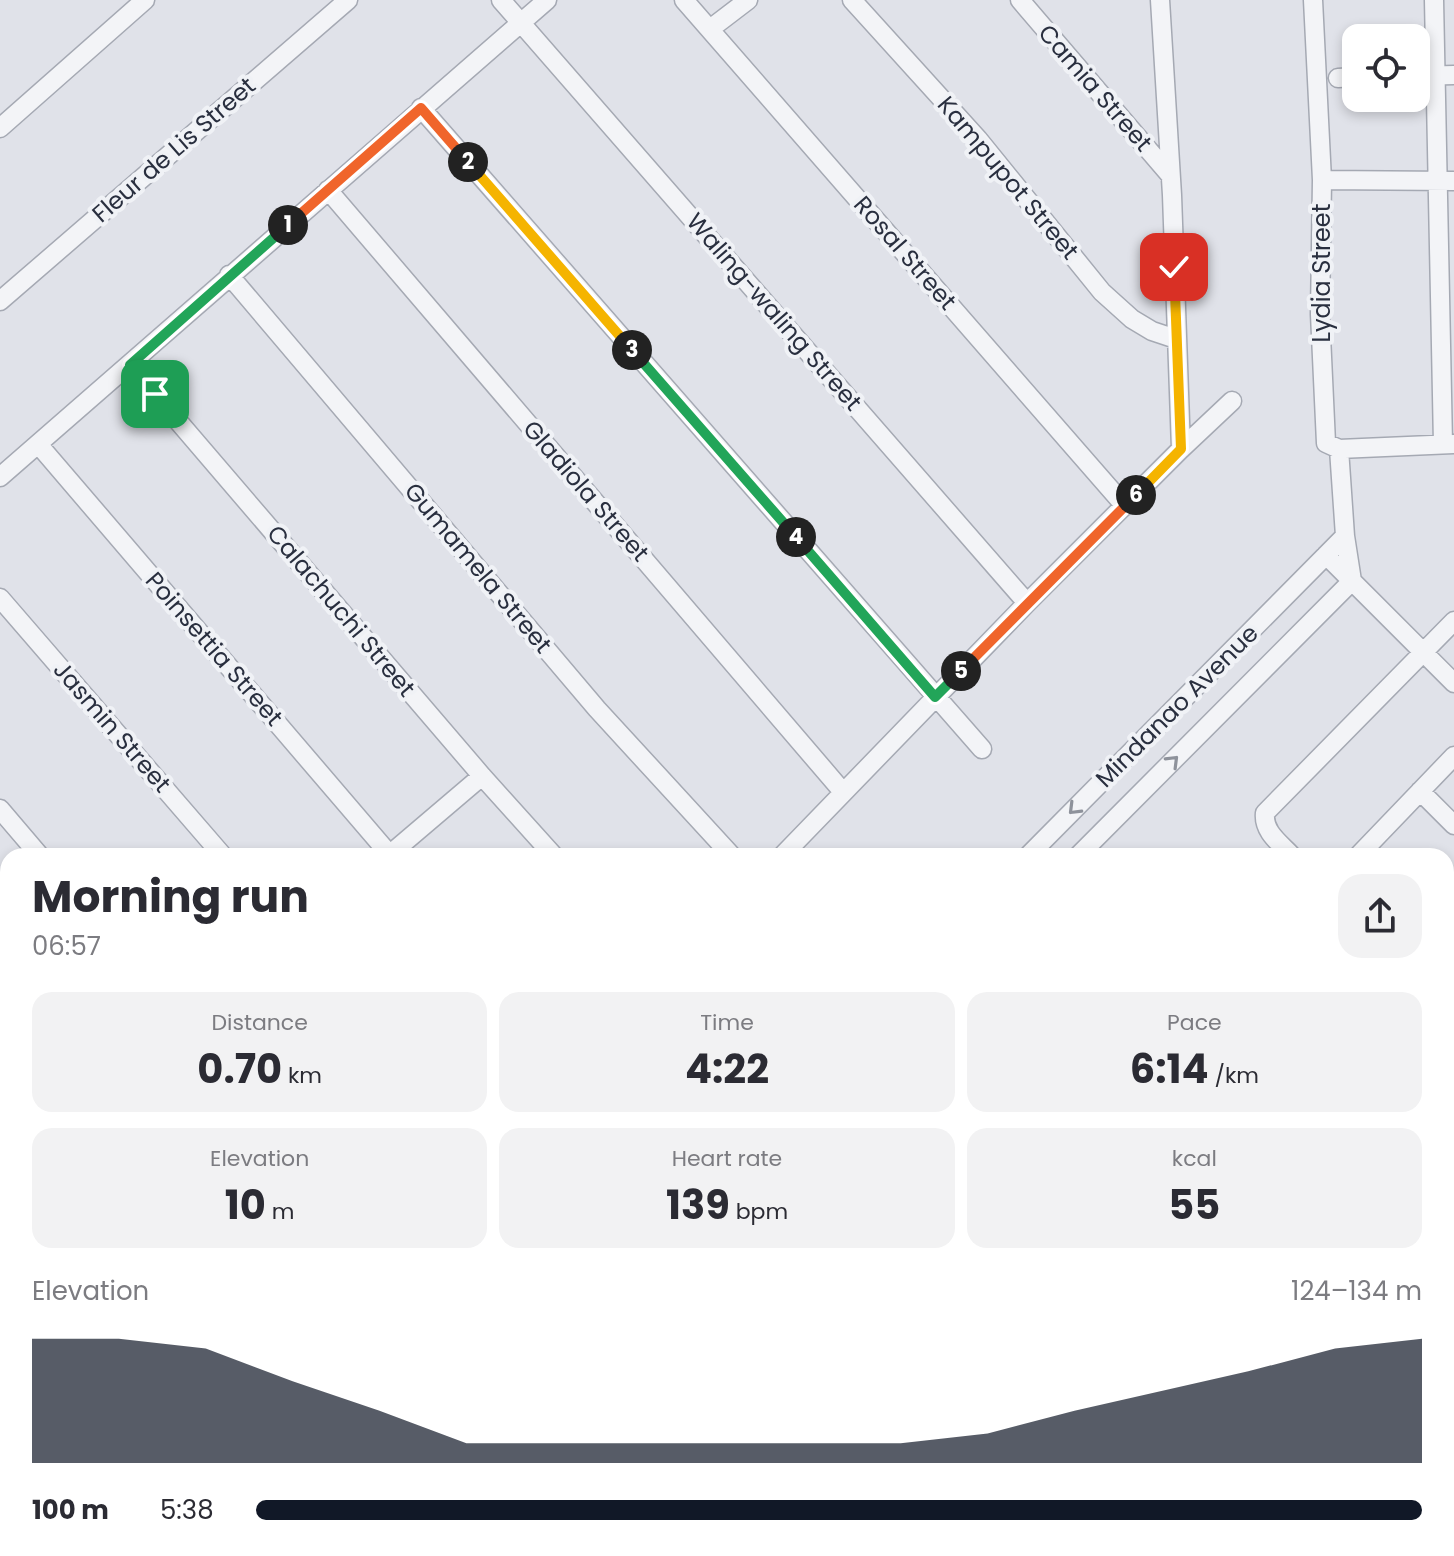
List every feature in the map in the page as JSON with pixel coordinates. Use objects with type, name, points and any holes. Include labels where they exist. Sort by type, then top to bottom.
[{"type":"street","points":[[0,128],[145,0]]},
{"type":"street","points":[[501,0],[521,21]]},
{"type":"street","points":[[0,477],[547,0]]},
{"type":"street","name":"Rosal Street","points":[[684,0],[1125,506]]},
{"type":"street","points":[[710,29],[748,0]]},
{"type":"street","name":"Kampupot Street","points":[[852,0],[978,139],[1102,292],[1132,319],[1152,331],[1176,339]]},
{"type":"street","name":"Camia Street","points":[[1020,0],[1170,175]]},
{"type":"street","points":[[1160,0],[1181,449]]},
{"type":"street","name":"Lydia Street","points":[[1313,0],[1322,180],[1320,314],[1325,438],[1332,448],[1339,449],[1345,536],[1352,581]]},
{"type":"street","points":[[1339,449],[1448,444],[1445,76],[1434,0]]},
{"type":"street","name":"Fleur de Lis Street","points":[[0,301],[339,3]]},
{"type":"street","name":"Waling-waling Street","points":[[521,21],[1027,603]]},
{"type":"street","points":[[421,108],[982,749]]},
{"type":"street","points":[[1322,180],[1446,181]]},
{"type":"street","name":"Gladiola Street","points":[[328,190],[843,792]]},
{"type":"street","name":"Gumamela Street","points":[[229,275],[597,709],[725,848]]},
{"type":"street","name":"Calachuchi Street","points":[[130,365],[547,848]]},
{"type":"street","points":[[790,848],[1027,603],[1232,401]]},
{"type":"street","name":"Poinsettia Street","points":[[38,444],[383,848]]},
{"type":"street","points":[[1345,536],[1326,555],[1454,683]]},
{"type":"street","name":"Mindanao Avenue","points":[[1036,848],[1326,555]]},
{"type":"street","name":"Mindanao Avenue","points":[[1086,848],[1352,581]]},
{"type":"street","name":"Jasmin Street","points":[[0,598],[216,848]]},
{"type":"street","points":[[1276,606],[1302,631]]},
{"type":"street","points":[[1284,848],[1267,830],[1265,813],[1454,621]]},
{"type":"street","points":[[1242,640],[1269,665]]},
{"type":"street","points":[[1366,848],[1454,756]]},
{"type":"street","points":[[397,848],[482,776]]},
{"type":"street","points":[[1420,791],[1454,825]]},
{"type":"street","points":[[0,809],[33,848]]},
{"type":"route","points":[[155,394],[130,365],[421,108],[935,697],[1181,449],[1174,267]]}]
